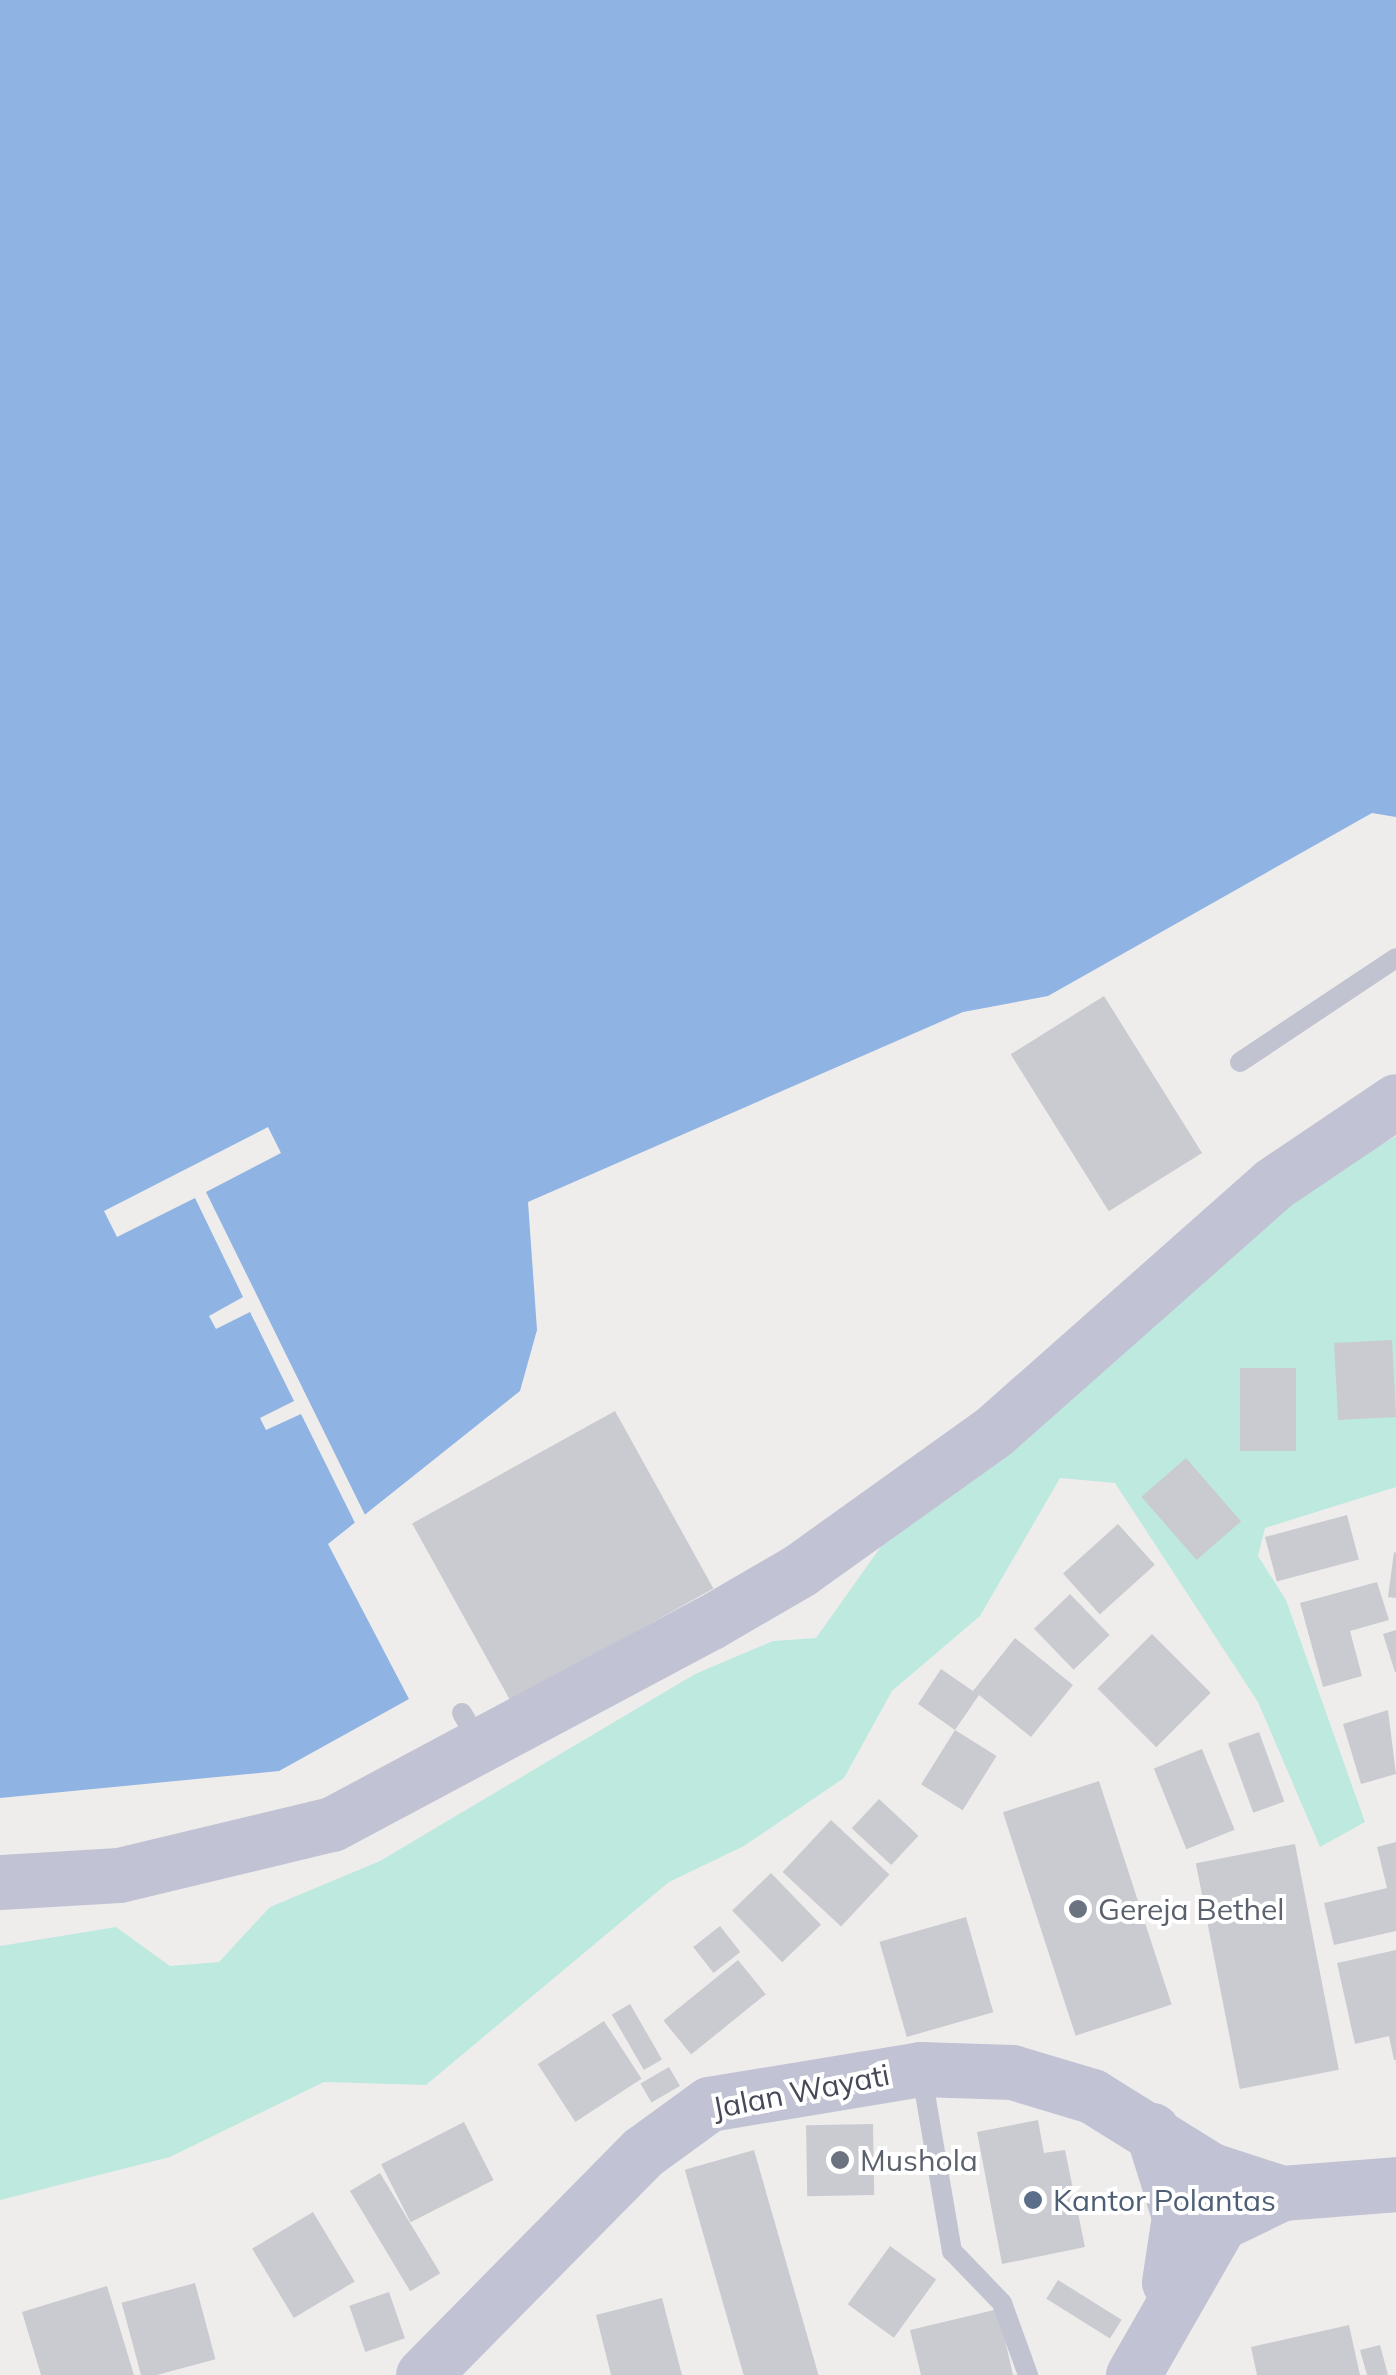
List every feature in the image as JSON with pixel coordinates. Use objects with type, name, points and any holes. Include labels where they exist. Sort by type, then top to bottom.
[{"type":"main road","points":[[0,1882],[80,1881],[270,1845],[332,1824],[471,1728],[800,1570],[884,1512],[1051,1385],[1273,1184],[1396,1101]]},
{"type":"main road","name":"Jalan Wayati","points":[[424,2375],[672,2125],[709,2104],[920,2068],[1012,2072],[1092,2096],[1211,2170],[1282,2193]]},
{"type":"main road","points":[[1152,2130],[1180,2216],[1160,2317]]},
{"type":"main road","points":[[1133,2375],[1160,2317],[1210,2231],[1282,2193],[1396,2184]]},
{"type":"lane","points":[[1240,1062],[1396,958]]},
{"type":"lane","points":[[920,2068],[952,2251],[1002,2304],[1028,2375]]},
{"type":"green space","points":[[1396,1136],[1396,1487],[1265,1528],[1258,1556],[1286,1600],[1365,1822],[1320,1847],[1258,1702],[1115,1483],[1060,1478],[980,1616],[892,1691],[844,1778],[744,1846],[669,1882],[426,2085],[324,2082],[170,2157],[0,2200],[0,1946],[116,1927],[170,1966],[219,1962],[270,1907],[380,1861],[695,1674],[773,1641],[816,1638],[892,1531],[1281,1203]]},
{"type":"water","points":[[0,0],[1396,0],[1396,817],[1372,813],[1048,996],[963,1012],[528,1202],[537,1330],[520,1391],[328,1544],[409,1699],[279,1771],[0,1798]]},
{"type":"pier","points":[[268,1127],[281,1153],[206,1192],[367,1519],[357,1527],[301,1414],[266,1430],[260,1418],[294,1401],[250,1312],[216,1329],[209,1316],[243,1297],[195,1198],[117,1237],[104,1211]]},
{"type":"building","points":[[1104,996],[1202,1153],[1109,1211],[1011,1054]]},
{"type":"building","points":[[1392,1340],[1396,1417],[1338,1420],[1334,1343]]},
{"type":"building","points":[[1240,1368],[1296,1368],[1296,1451],[1240,1451]]},
{"type":"building","points":[[615,1411],[713,1589],[511,1701],[412,1523]]},
{"type":"building","points":[[1186,1458],[1241,1521],[1197,1560],[1141,1497]]},
{"type":"building","points":[[1347,1515],[1359,1559],[1277,1581],[1265,1537]]},
{"type":"building","points":[[1118,1524],[1155,1565],[1100,1614],[1063,1574]]},
{"type":"building","points":[[1396,1553],[1396,1598],[1388,1597]]},
{"type":"building","points":[[1377,1582],[1389,1620],[1350,1631],[1362,1676],[1323,1687],[1300,1603]]},
{"type":"building","points":[[1070,1594],[1110,1635],[1074,1670],[1034,1629]]},
{"type":"building","points":[[1396,1630],[1396,1672],[1395,1672],[1383,1634]]},
{"type":"building","points":[[1152,1634],[1211,1693],[1156,1747],[1098,1688]]},
{"type":"building","points":[[1015,1638],[1073,1685],[1031,1737],[979,1695],[955,1730],[918,1704],[941,1669],[973,1691]]},
{"type":"building","points":[[1388,1710],[1396,1774],[1361,1784],[1343,1724]]},
{"type":"building","points":[[955,1730],[997,1756],[963,1810],[921,1784]]},
{"type":"building","points":[[1259,1732],[1284,1802],[1253,1813],[1228,1743]]},
{"type":"building","points":[[1202,1749],[1235,1830],[1186,1849],[1154,1768]]},
{"type":"building","points":[[1099,1781],[1172,2004],[1076,2036],[1003,1812]]},
{"type":"building","points":[[879,1799],[918,1836],[891,1865],[852,1828]]},
{"type":"building","points":[[831,1820],[890,1875],[841,1926],[783,1872]]},
{"type":"building","points":[[1396,1842],[1396,1931],[1334,1945],[1324,1903],[1387,1888],[1377,1847]]},
{"type":"building","points":[[1295,1844],[1339,2070],[1240,2089],[1196,1863]]},
{"type":"building","points":[[771,1873],[821,1925],[782,1962],[732,1911]]},
{"type":"building","points":[[966,1917],[993,2012],[907,2037],[879,1942]]},
{"type":"building","points":[[720,1926],[740,1952],[714,1973],[693,1947]]},
{"type":"building","points":[[1396,1950],[1394,2060],[1389,2036],[1355,2044],[1337,1963]]},
{"type":"building","points":[[738,1960],[766,1994],[691,2055],[663,2020]]},
{"type":"building","points":[[630,2004],[662,2059],[644,2070],[612,2014]]},
{"type":"building","points":[[604,2021],[642,2079],[575,2122],[538,2064]]},
{"type":"building","points":[[669,2067],[680,2086],[651,2103],[640,2084]]},
{"type":"building","name":"Kantor Polantas","points":[[1038,2120],[1044,2153],[1065,2150],[1085,2247],[1002,2264],[977,2132]]},
{"type":"building","points":[[464,2122],[494,2180],[411,2222],[381,2164]]},
{"type":"building","name":"Mushola","points":[[873,2124],[874,2195],[807,2196],[806,2125]]},
{"type":"building","points":[[754,2150],[818,2375],[744,2375],[685,2170]]},
{"type":"building","points":[[380,2173],[440,2273],[410,2291],[350,2191]]},
{"type":"building","points":[[313,2212],[355,2281],[294,2318],[252,2249]]},
{"type":"building","points":[[890,2246],[936,2280],[894,2338],[848,2304]]},
{"type":"building","points":[[1058,2280],[1122,2320],[1110,2338],[1046,2299]]},
{"type":"building","points":[[195,2283],[215,2359],[157,2375],[141,2375],[122,2303]]},
{"type":"building","points":[[107,2286],[134,2375],[41,2375],[22,2312]]},
{"type":"building","points":[[389,2292],[405,2338],[365,2352],[349,2306]]},
{"type":"building","points":[[662,2298],[682,2375],[611,2375],[596,2315]]},
{"type":"building","points":[[998,2309],[1013,2375],[921,2375],[910,2330]]},
{"type":"building","points":[[1349,2325],[1360,2375],[1257,2375],[1251,2347]]},
{"type":"building","points":[[1380,2345],[1388,2375],[1367,2375],[1360,2350]]},
{"type":"place","name":"Gereja Bethel","points":[[1078,1909]]},
{"type":"place","name":"Mushola","points":[[840,2160]]},
{"type":"place","name":"Kantor Polantas","points":[[1033,2200]]}]
